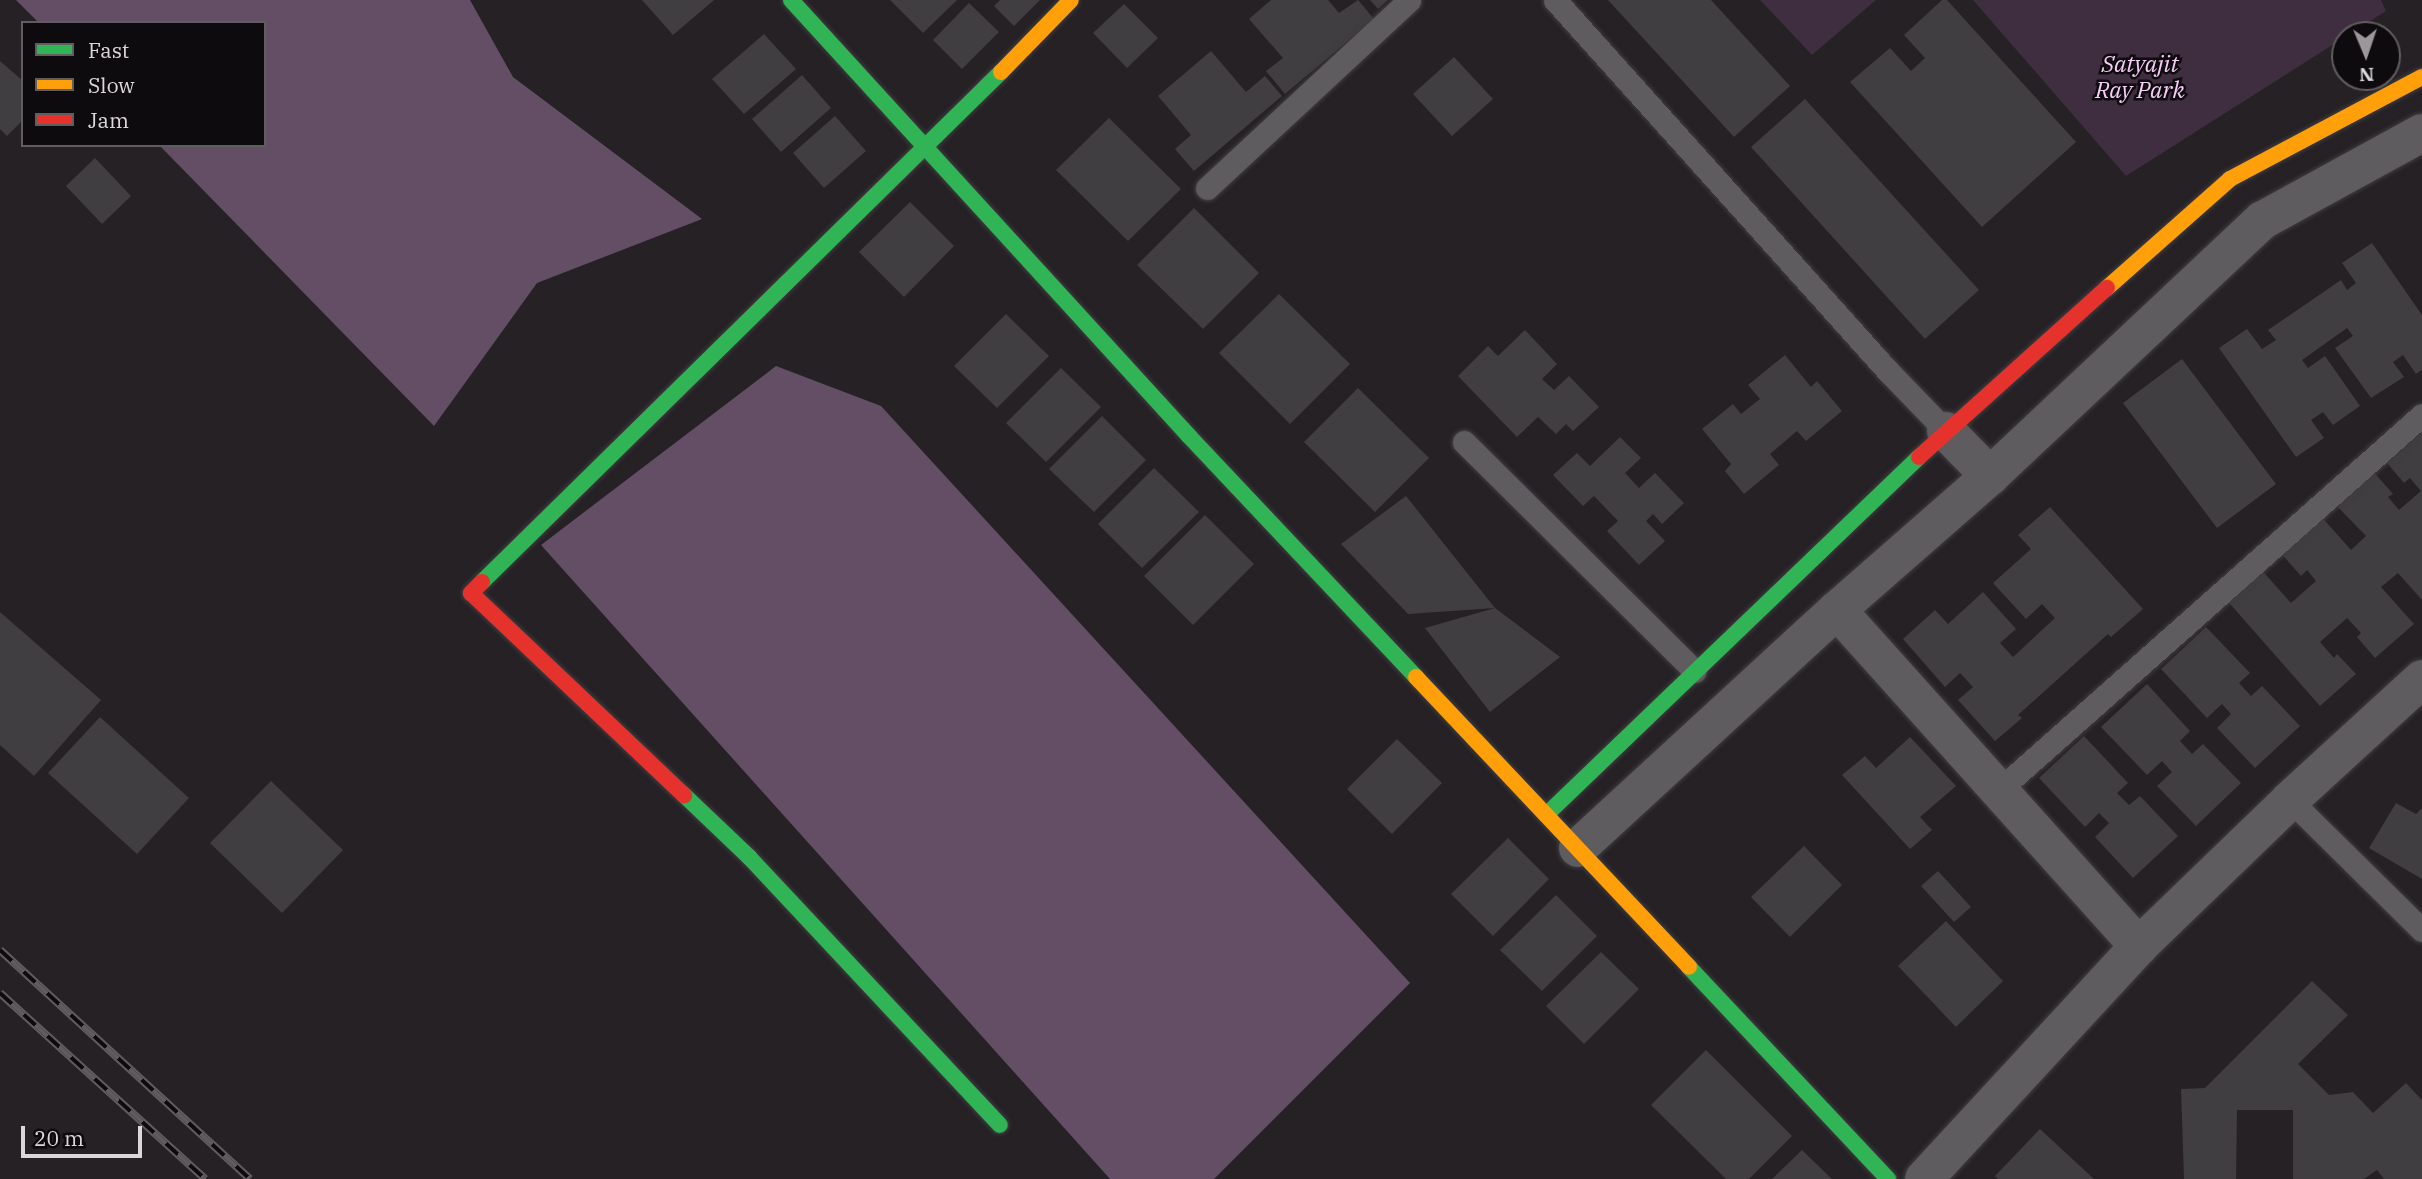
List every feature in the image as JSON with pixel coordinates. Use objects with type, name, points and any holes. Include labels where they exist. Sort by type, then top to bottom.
[{"type":"street","points":[[791,0],[1189,436],[1888,1179]]},
{"type":"street","points":[[1000,1125],[749,857],[471,593],[814,254],[926,148],[1072,0]]},
{"type":"street","points":[[1546,815],[1946,431],[2230,179],[2421,81]]},
{"type":"street","points":[[1578,848],[1837,610],[1990,476],[2263,220],[2422,133]]},
{"type":"street","points":[[1946,431],[1990,476]]},
{"type":"street","points":[[1837,610],[2139,946]]},
{"type":"street","points":[[1924,1179],[2139,946],[2290,800],[2422,679]]},
{"type":"lane","points":[[1207,188],[1409,0]]},
{"type":"lane","points":[[1555,0],[1888,371],[1946,431]]},
{"type":"lane","points":[[1999,790],[2422,415]]},
{"type":"lane","points":[[1464,442],[1695,671]]},
{"type":"lane","points":[[2290,800],[2422,930]]},
{"type":"green space","points":[[1760,0],[1876,0],[1812,55]]},
{"type":"green space","name":"Satyajit Ray Park","points":[[1973,0],[2381,0],[2386,11],[2370,21],[2331,21],[2331,46],[2126,176]]},
{"type":"shaded area","points":[[16,0],[470,0],[513,77],[702,219],[537,283],[434,426],[161,147],[266,147],[266,21],[37,21]]},
{"type":"shaded area","points":[[776,366],[881,406],[1410,983],[1214,1179],[1110,1179],[541,545]]},
{"type":"building","points":[[642,0],[714,0],[673,35]]},
{"type":"building","points":[[890,0],[957,0],[923,33]]},
{"type":"building","points":[[1000,0],[1040,0],[1014,26],[994,6]]},
{"type":"building","points":[[1271,0],[1328,0],[1339,13],[1358,0],[1374,19],[1285,94],[1266,71],[1283,58],[1249,19]]},
{"type":"building","points":[[1370,0],[1388,0],[1378,9]]},
{"type":"building","points":[[1608,0],[1711,0],[1790,86],[1734,137]]},
{"type":"building","points":[[1942,0],[1947,0],[2076,142],[1982,227],[1850,82],[1890,48],[1911,71],[1925,58],[1904,35]]},
{"type":"building","points":[[969,3],[999,32],[962,69],[933,40]]},
{"type":"building","points":[[1124,4],[1158,38],[1127,68],[1093,33]]},
{"type":"building","points":[[764,34],[796,69],[744,114],[712,79]]},
{"type":"building","points":[[1211,51],[1246,92],[1265,76],[1282,96],[1194,171],[1175,149],[1191,135],[1158,96]]},
{"type":"building","points":[[1454,57],[1493,99],[1452,136],[1413,94]]},
{"type":"building","points":[[0,61],[21,79],[21,122],[7,136],[0,129]]},
{"type":"building","points":[[802,75],[831,108],[781,152],[752,119]]},
{"type":"building","points":[[1805,99],[1979,290],[1925,339],[1751,147]]},
{"type":"building","points":[[835,116],[866,151],[824,188],[793,153]]},
{"type":"building","points":[[1109,118],[1181,189],[1128,241],[1056,170]]},
{"type":"building","points":[[95,158],[131,196],[102,224],[66,186]]},
{"type":"building","points":[[910,202],[954,246],[904,297],[859,252]]},
{"type":"building","points":[[1194,208],[1259,273],[1203,329],[1137,265]]},
{"type":"building","points":[[2372,243],[2422,315],[2422,370],[2416,374],[2403,355],[2393,362],[2404,377],[2371,398],[2335,348],[2353,336],[2347,328],[2302,360],[2308,368],[2325,356],[2360,406],[2333,425],[2323,412],[2311,420],[2324,438],[2296,457],[2219,348],[2247,329],[2262,349],[2276,340],[2268,330],[2341,280],[2347,290],[2356,283],[2342,263]]},
{"type":"building","points":[[1279,294],[1350,364],[1290,424],[1219,353]]},
{"type":"building","points":[[1006,314],[1049,356],[997,408],[954,366]]},
{"type":"building","points":[[1525,330],[1557,364],[1542,379],[1554,390],[1569,376],[1599,407],[1573,431],[1566,424],[1556,434],[1538,417],[1517,437],[1458,376],[1488,346],[1498,356]]},
{"type":"building","points":[[1785,355],[1811,387],[1817,381],[1842,411],[1806,441],[1797,431],[1770,454],[1779,465],[1744,494],[1725,471],[1731,464],[1702,429],[1733,404],[1741,414],[1760,399],[1748,385]]},
{"type":"building","points":[[2182,359],[2276,484],[2217,528],[2123,403]]},
{"type":"building","points":[[1061,368],[1101,407],[1046,462],[1006,423]]},
{"type":"building","points":[[1358,388],[1429,458],[1375,512],[1304,442]]},
{"type":"building","points":[[1102,416],[1146,460],[1094,512],[1049,469]]},
{"type":"building","points":[[2422,432],[2422,600],[2398,573],[2381,587],[2414,624],[2375,658],[2357,637],[2361,633],[2347,618],[2320,642],[2334,658],[2337,654],[2356,674],[2320,706],[2224,597],[2259,567],[2291,603],[2316,581],[2307,570],[2301,576],[2278,550],[2319,514],[2351,550],[2366,536],[2333,502],[2371,469],[2393,494],[2388,497],[2399,510],[2421,491],[2410,478],[2404,483],[2387,463]]},
{"type":"building","points":[[1620,437],[1641,458],[1625,473],[1639,488],[1655,473],[1684,503],[1662,524],[1653,514],[1646,521],[1665,541],[1639,565],[1607,531],[1618,521],[1594,496],[1583,506],[1553,475],[1577,453],[1590,466]]},
{"type":"building","points":[[1154,468],[1199,512],[1142,568],[1098,524]]},
{"type":"building","points":[[1406,496],[1495,608],[1408,614],[1341,544]]},
{"type":"building","points":[[2050,507],[2143,609],[2111,637],[2108,634],[2018,715],[2022,718],[1995,741],[1958,700],[1973,687],[1960,673],[1945,687],[1903,639],[1935,610],[1948,624],[1983,592],[2016,629],[2000,643],[2013,657],[2055,618],[2042,604],[2026,619],[1993,583],[2031,549],[2018,535]]},
{"type":"building","points":[[1205,515],[1254,564],[1193,625],[1144,576]]},
{"type":"building","points":[[1495,608],[1560,657],[1490,712],[1425,628]]},
{"type":"building","points":[[0,612],[101,700],[34,776],[0,745]]},
{"type":"building","points":[[2206,627],[2250,673],[2239,683],[2251,696],[2262,686],[2300,726],[2255,768],[2217,728],[2231,714],[2222,704],[2207,718],[2161,669]]},
{"type":"building","points":[[2147,684],[2190,731],[2180,741],[2192,754],[2203,744],[2241,783],[2196,826],[2157,786],[2172,772],[2162,761],[2147,775],[2101,727]]},
{"type":"building","points":[[100,717],[189,798],[137,854],[48,773]]},
{"type":"building","points":[[2084,736],[2128,783],[2117,793],[2129,805],[2140,796],[2178,836],[2133,878],[2095,837],[2109,823],[2099,813],[2085,827],[2039,778]]},
{"type":"building","points":[[1910,737],[1956,786],[1920,817],[1932,830],[1910,849],[1842,775],[1865,756],[1876,768]]},
{"type":"building","points":[[1397,739],[1442,783],[1392,834],[1347,789]]},
{"type":"building","points":[[271,781],[343,850],[282,913],[210,843]]},
{"type":"building","points":[[2396,803],[2416,814],[2422,808],[2422,879],[2369,848]]},
{"type":"building","points":[[1508,838],[1549,879],[1493,936],[1451,894]]},
{"type":"building","points":[[1804,846],[1842,885],[1790,937],[1751,897]]},
{"type":"building","points":[[1938,871],[1971,907],[1954,922],[1921,886]]},
{"type":"building","points":[[1556,895],[1597,936],[1542,991],[1500,950]]},
{"type":"building","points":[[1946,921],[2003,981],[1956,1027],[1898,966]]},
{"type":"building","points":[[1601,952],[1639,989],[1584,1044],[1546,1006]]},
{"type":"building","points":[[2312,981],[2348,1015],[2298,1064],[2329,1095],[2353,1092],[2373,1113],[2406,1083],[2422,1100],[2422,1179],[2384,1179],[2377,1170],[2364,1179],[2293,1179],[2293,1110],[2237,1110],[2236,1179],[2184,1179],[2181,1089],[2205,1088]]},
{"type":"building","points":[[1706,1050],[1792,1136],[1749,1179],[1726,1179],[1651,1105]]},
{"type":"building","points":[[2040,1129],[2094,1179],[1998,1179],[1995,1176]]},
{"type":"building","points":[[1802,1150],[1832,1179],[1772,1179]]},
{"type":"railway","points":[[0,950],[250,1179]]},
{"type":"railway","points":[[0,993],[205,1179]]},
{"type":"traffic: fast","points":[[791,0],[1189,436],[1416,677]]},
{"type":"traffic: fast","points":[[482,582],[1001,72]]},
{"type":"traffic: fast","points":[[1546,815],[1919,457]]},
{"type":"traffic: fast","points":[[684,795],[749,857],[1000,1125]]},
{"type":"traffic: fast","points":[[1689,967],[1888,1179]]},
{"type":"traffic: slow","points":[[1001,72],[1071,0]]},
{"type":"traffic: slow","points":[[2107,288],[2230,179],[2422,77]]},
{"type":"traffic: slow","points":[[1416,677],[1689,967]]},
{"type":"traffic: jam","points":[[1919,457],[2107,288]]},
{"type":"traffic: jam","points":[[482,582],[471,593],[684,795]]}]
